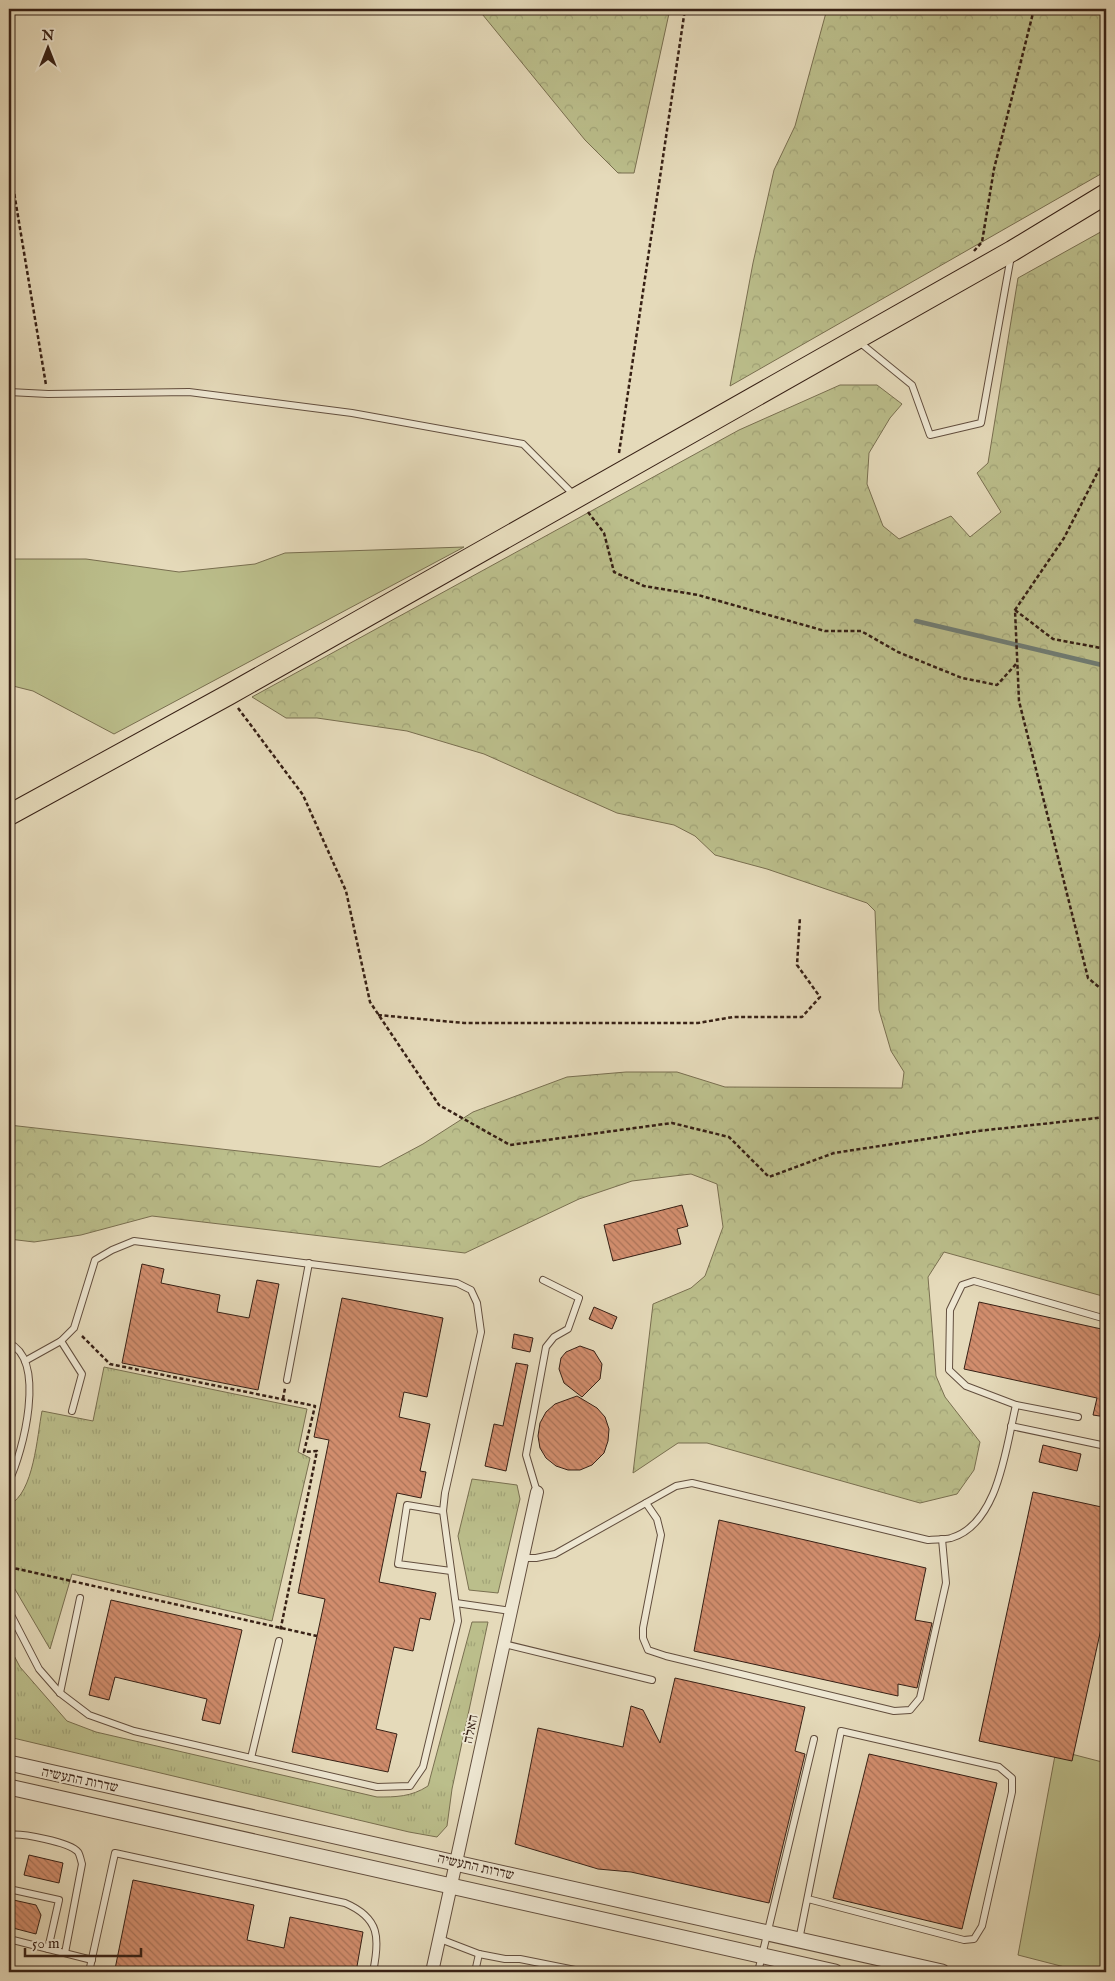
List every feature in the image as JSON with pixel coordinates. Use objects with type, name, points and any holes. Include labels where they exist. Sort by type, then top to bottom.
[{"type":"main road","points":[[9,815],[228,695],[1012,251],[1106,194]]},
{"type":"street","name":"האלה","points":[[432,1972],[537,1492]]},
{"type":"street","name":"שדרות התעשיה","points":[[9,1763],[942,1972]]},
{"type":"street","name":"שדרות התעשיה","points":[[9,1787],[835,1972]]},
{"type":"lane","points":[[855,339],[912,385],[930,435],[981,424],[1012,251]]},
{"type":"lane","points":[[9,392],[48,394],[189,392],[352,413],[523,444],[576,497]]},
{"type":"lane","points":[[9,1611],[39,1669],[60,1693],[89,1715],[134,1731],[377,1787],[410,1786],[423,1767],[458,1621],[443,1511],[481,1332],[477,1303],[471,1290],[457,1283],[134,1241],[112,1250],[95,1260],[74,1328],[61,1341],[26,1361]]},
{"type":"lane","points":[[287,1380],[309,1263]]},
{"type":"lane","points":[[537,1492],[526,1455],[546,1347],[554,1337],[568,1329],[579,1298],[543,1280]]},
{"type":"lane","points":[[1078,1417],[1016,1405],[966,1386],[949,1370],[950,1310],[962,1285],[974,1281],[1106,1319]]},
{"type":"lane","points":[[61,1341],[82,1374],[72,1410]]},
{"type":"lane","points":[[9,1343],[16,1347],[26,1361],[30,1385],[29,1406],[14,1471],[9,1481]]},
{"type":"lane","points":[[522,1558],[536,1558],[555,1554],[676,1486],[692,1483],[928,1540],[952,1538],[969,1528],[988,1509],[996,1488],[1016,1405]]},
{"type":"lane","points":[[1011,1426],[1106,1446]]},
{"type":"lane","points":[[646,1503],[657,1519],[661,1535],[643,1628],[643,1638],[648,1650],[894,1711],[910,1710],[920,1698],[946,1583],[942,1539]]},
{"type":"lane","points":[[443,1511],[407,1505],[398,1564],[452,1571]]},
{"type":"lane","points":[[60,1693],[80,1598]]},
{"type":"lane","points":[[456,1603],[511,1611]]},
{"type":"lane","points":[[251,1758],[279,1641]]},
{"type":"lane","points":[[504,1644],[652,1680]]},
{"type":"lane","points":[[799,1940],[841,1731],[999,1767],[1012,1778],[1012,1792],[982,1926],[974,1939],[964,1940],[808,1899]]},
{"type":"lane","points":[[758,1972],[814,1739]]},
{"type":"lane","points":[[9,1835],[19,1833],[69,1846],[78,1852],[82,1864],[65,1953]]},
{"type":"lane","points":[[89,1972],[114,1853],[345,1903],[361,1910],[370,1920],[378,1942],[373,1972]]},
{"type":"lane","points":[[9,1889],[59,1900],[48,1949]]},
{"type":"lane","points":[[9,1939],[92,1960]]},
{"type":"lane","points":[[440,1939],[479,1954],[520,1958],[585,1972]]},
{"type":"lane","points":[[475,1972],[479,1954]]},
{"type":"path","points":[[616,474],[685,9]]},
{"type":"path","points":[[965,277],[964,268],[982,242],[994,169],[1034,9]]},
{"type":"path","points":[[9,162],[48,394]]},
{"type":"path","points":[[1106,456],[1064,538],[1015,610],[1019,701],[1088,978],[1106,993]]},
{"type":"path","points":[[576,497],[604,533],[614,572],[644,586],[698,595],[769,617],[825,631],[861,631],[898,652],[962,678],[997,685],[1017,662]]},
{"type":"path","points":[[1015,610],[1052,639],[1106,648]]},
{"type":"path","points":[[228,695],[303,795],[346,891],[370,1002],[378,1015],[439,1105],[510,1145],[672,1123],[729,1137],[769,1178],[834,1153],[978,1131],[1106,1117]]},
{"type":"path","points":[[378,1015],[464,1023],[698,1023],[733,1017],[802,1017],[820,997],[797,965],[800,917]]},
{"type":"path","points":[[74,1328],[110,1364],[315,1406],[304,1452],[317,1451],[279,1641]]},
{"type":"path","points":[[9,1567],[317,1636]]},
{"type":"green space","points":[[478,9],[670,9],[634,173],[618,173],[585,140]]},
{"type":"green space","points":[[827,9],[1106,9],[1106,171],[730,386],[753,263],[774,170],[795,126]]},
{"type":"green space","points":[[1106,229],[1106,1297],[944,1252],[928,1277],[936,1376],[945,1397],[980,1442],[974,1470],[957,1494],[920,1503],[707,1443],[678,1443],[633,1473],[653,1304],[691,1288],[705,1276],[723,1227],[717,1184],[691,1174],[632,1181],[579,1199],[465,1253],[152,1216],[81,1235],[34,1242],[9,1239],[9,1125],[380,1167],[423,1144],[473,1112],[567,1077],[626,1072],[677,1072],[725,1087],[902,1088],[904,1072],[891,1051],[879,1010],[875,911],[867,903],[767,869],[715,855],[695,836],[674,825],[617,813],[484,754],[407,731],[317,718],[286,718],[252,697],[739,430],[840,385],[877,385],[902,404],[890,418],[869,453],[867,484],[883,526],[899,539],[951,516],[970,537],[1001,512],[977,473],[988,463],[1018,278]]},
{"type":"green space","points":[[464,547],[114,734],[33,691],[9,685],[9,559],[86,559],[179,572],[255,564],[285,553]]},
{"type":"green space","points":[[9,1366],[11,1370],[9,1437]]},
{"type":"green space","points":[[104,1367],[307,1409],[298,1452],[310,1458],[272,1621],[72,1574],[50,1649],[9,1579],[9,1505],[17,1499],[29,1477],[42,1411],[93,1421]]},
{"type":"green space","points":[[472,1479],[517,1485],[520,1499],[498,1593],[469,1590],[458,1536]]},
{"type":"green space","points":[[472,1622],[488,1622],[452,1789],[447,1826],[437,1837],[409,1832],[9,1737],[9,1646],[20,1667],[67,1721],[96,1732],[377,1797],[409,1794],[428,1786]]},
{"type":"green space","points":[[1056,1750],[1106,1763],[1106,1972],[1084,1972],[1018,1955]]},
{"type":"building","points":[[682,1205],[688,1226],[677,1229],[681,1244],[613,1261],[604,1225]]},
{"type":"building","points":[[142,1264],[164,1269],[161,1283],[220,1295],[217,1312],[249,1318],[257,1280],[279,1284],[258,1390],[122,1363]]},
{"type":"building","points":[[342,1298],[443,1318],[427,1397],[404,1392],[399,1417],[430,1424],[420,1471],[426,1472],[421,1498],[397,1493],[379,1582],[436,1593],[430,1620],[420,1618],[413,1651],[394,1647],[376,1729],[397,1734],[388,1772],[292,1752],[325,1599],[298,1593],[329,1440],[314,1437]]},
{"type":"building","points":[[979,1302],[1106,1330],[1106,1417],[1093,1415],[1097,1398],[964,1369]]},
{"type":"building","points":[[594,1307],[617,1317],[612,1329],[589,1319]]},
{"type":"building","points":[[514,1334],[533,1338],[530,1352],[512,1348]]},
{"type":"building","points":[[580,1346],[594,1351],[602,1364],[600,1379],[582,1397],[564,1383],[559,1369],[561,1358],[566,1352]]},
{"type":"building","points":[[516,1363],[528,1365],[506,1471],[485,1466],[494,1424],[503,1426]]},
{"type":"building","points":[[577,1396],[597,1408],[605,1417],[609,1429],[608,1441],[604,1453],[592,1465],[580,1470],[568,1470],[556,1466],[546,1458],[540,1448],[538,1436],[540,1423],[546,1412],[555,1404]]},
{"type":"building","points":[[1043,1445],[1081,1454],[1077,1471],[1039,1462]]},
{"type":"building","points":[[1033,1492],[1106,1508],[1106,1606],[1072,1761],[979,1741]]},
{"type":"building","points":[[719,1520],[926,1568],[915,1620],[932,1623],[917,1688],[898,1684],[898,1696],[694,1651]]},
{"type":"building","points":[[111,1600],[242,1630],[220,1724],[202,1720],[207,1699],[115,1677],[109,1700],[89,1695]]},
{"type":"building","points":[[675,1678],[805,1707],[795,1751],[805,1754],[769,1903],[631,1872],[598,1869],[515,1844],[538,1728],[623,1747],[631,1706],[643,1710],[660,1743]]},
{"type":"building","points":[[869,1754],[997,1783],[962,1929],[833,1898]]},
{"type":"building","points":[[29,1855],[63,1863],[59,1883],[24,1875]]},
{"type":"building","points":[[133,1880],[254,1905],[247,1940],[284,1948],[290,1917],[363,1932],[356,1972],[133,1972],[115,1969]]},
{"type":"building","points":[[9,1899],[36,1905],[41,1915],[36,1934],[9,1927]]},
{"type":"waterway","points":[[916,621],[1106,666]]}]
